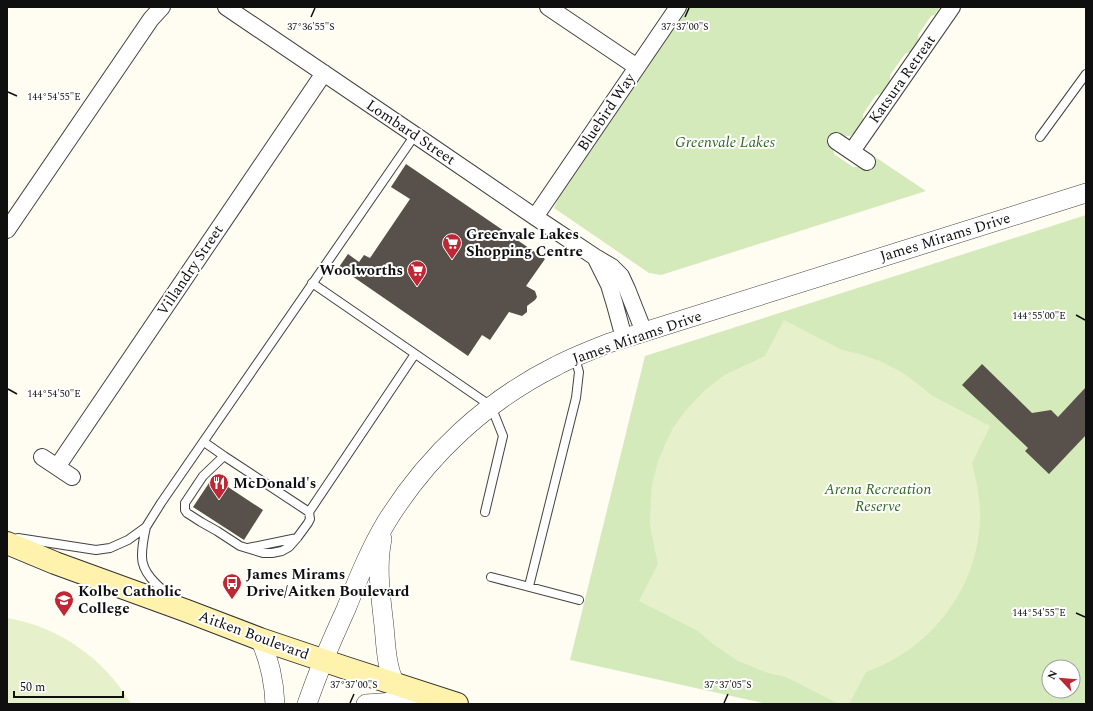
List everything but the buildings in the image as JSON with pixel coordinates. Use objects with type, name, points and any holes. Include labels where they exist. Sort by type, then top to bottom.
[{"type":"main road","name":"Aitken Boulevard","points":[[7,543],[55,563],[260,638],[456,704]]},
{"type":"street","points":[[7,230],[153,13],[162,7]]},
{"type":"street","name":"Lombard Street","points":[[226,7],[535,217],[612,267],[621,276],[644,332]]},
{"type":"street","points":[[548,7],[637,67]]},
{"type":"street","name":"Bluebird Way","points":[[535,217],[678,7]]},
{"type":"street","name":"Katsura Retreat","points":[[852,152],[952,7]]},
{"type":"street","name":"Villandry Street","points":[[57,467],[324,73]]},
{"type":"street","points":[[836,141],[867,162]]},
{"type":"street","name":"James Mirams Drive","points":[[306,704],[323,660],[368,555],[386,522],[426,467],[451,440],[491,406],[522,385],[556,366],[609,343],[1086,193]]},
{"type":"street","points":[[596,258],[609,285],[616,305],[624,338]]},
{"type":"street","points":[[42,457],[72,477]]},
{"type":"street","points":[[386,522],[381,546],[379,569],[387,657],[390,675],[395,684]]},
{"type":"street","points":[[260,638],[267,654],[271,670],[275,704]]},
{"type":"street","points":[[366,704],[423,700],[456,704]]},
{"type":"lane","points":[[1040,136],[1086,74]]},
{"type":"lane","points":[[7,537],[96,550],[110,548],[128,540],[146,527],[415,134]]},
{"type":"lane","points":[[312,283],[491,406],[503,436],[485,512]]},
{"type":"lane","points":[[308,512],[415,354]]},
{"type":"lane","points":[[529,586],[576,398],[579,372],[575,358]]},
{"type":"lane","points":[[204,442],[308,512],[310,517],[308,523],[297,538],[245,549],[187,513],[184,507],[189,496],[203,476],[224,456]]},
{"type":"lane","points":[[146,527],[141,556],[145,569],[156,584],[186,610]]},
{"type":"lane","points":[[491,577],[579,600]]},
{"type":"green space","name":"Greenvale Lakes","points":[[688,7],[940,7],[935,15],[931,16],[918,35],[919,43],[913,51],[905,54],[890,75],[890,85],[885,93],[876,95],[863,114],[863,123],[859,130],[850,136],[839,137],[833,146],[834,154],[853,167],[863,167],[870,158],[875,157],[926,191],[661,275],[649,273],[554,208],[559,197]]},
{"type":"green space","name":"Arena Recreation Reserve","points":[[1086,215],[1086,704],[767,704],[570,660],[645,356]]},
{"type":"green space","points":[[784,320],[842,350],[880,361],[903,373],[931,395],[990,426],[972,463],[978,488],[980,507],[978,541],[971,566],[961,590],[948,611],[931,631],[912,648],[890,662],[866,672],[849,704],[839,704],[786,677],[768,673],[738,661],[713,644],[698,631],[639,601],[658,564],[650,520],[652,485],[658,461],[673,428],[686,410],[704,391],[723,376],[765,356]]},
{"type":"green space","points":[[7,618],[44,628],[78,647],[94,659],[108,673],[131,704],[7,704]]},
{"type":"place","name":"Greenvale Lakes Shopping Centre","points":[[452,260]]},
{"type":"place","name":"Woolworths","points":[[417,287]]},
{"type":"place","name":"McDonald's","points":[[219,500]]},
{"type":"place","name":"James Mirams Drive/Aitken Boulevard","points":[[232,600]]},
{"type":"place","name":"Kolbe Catholic College","points":[[64,617]]}]
